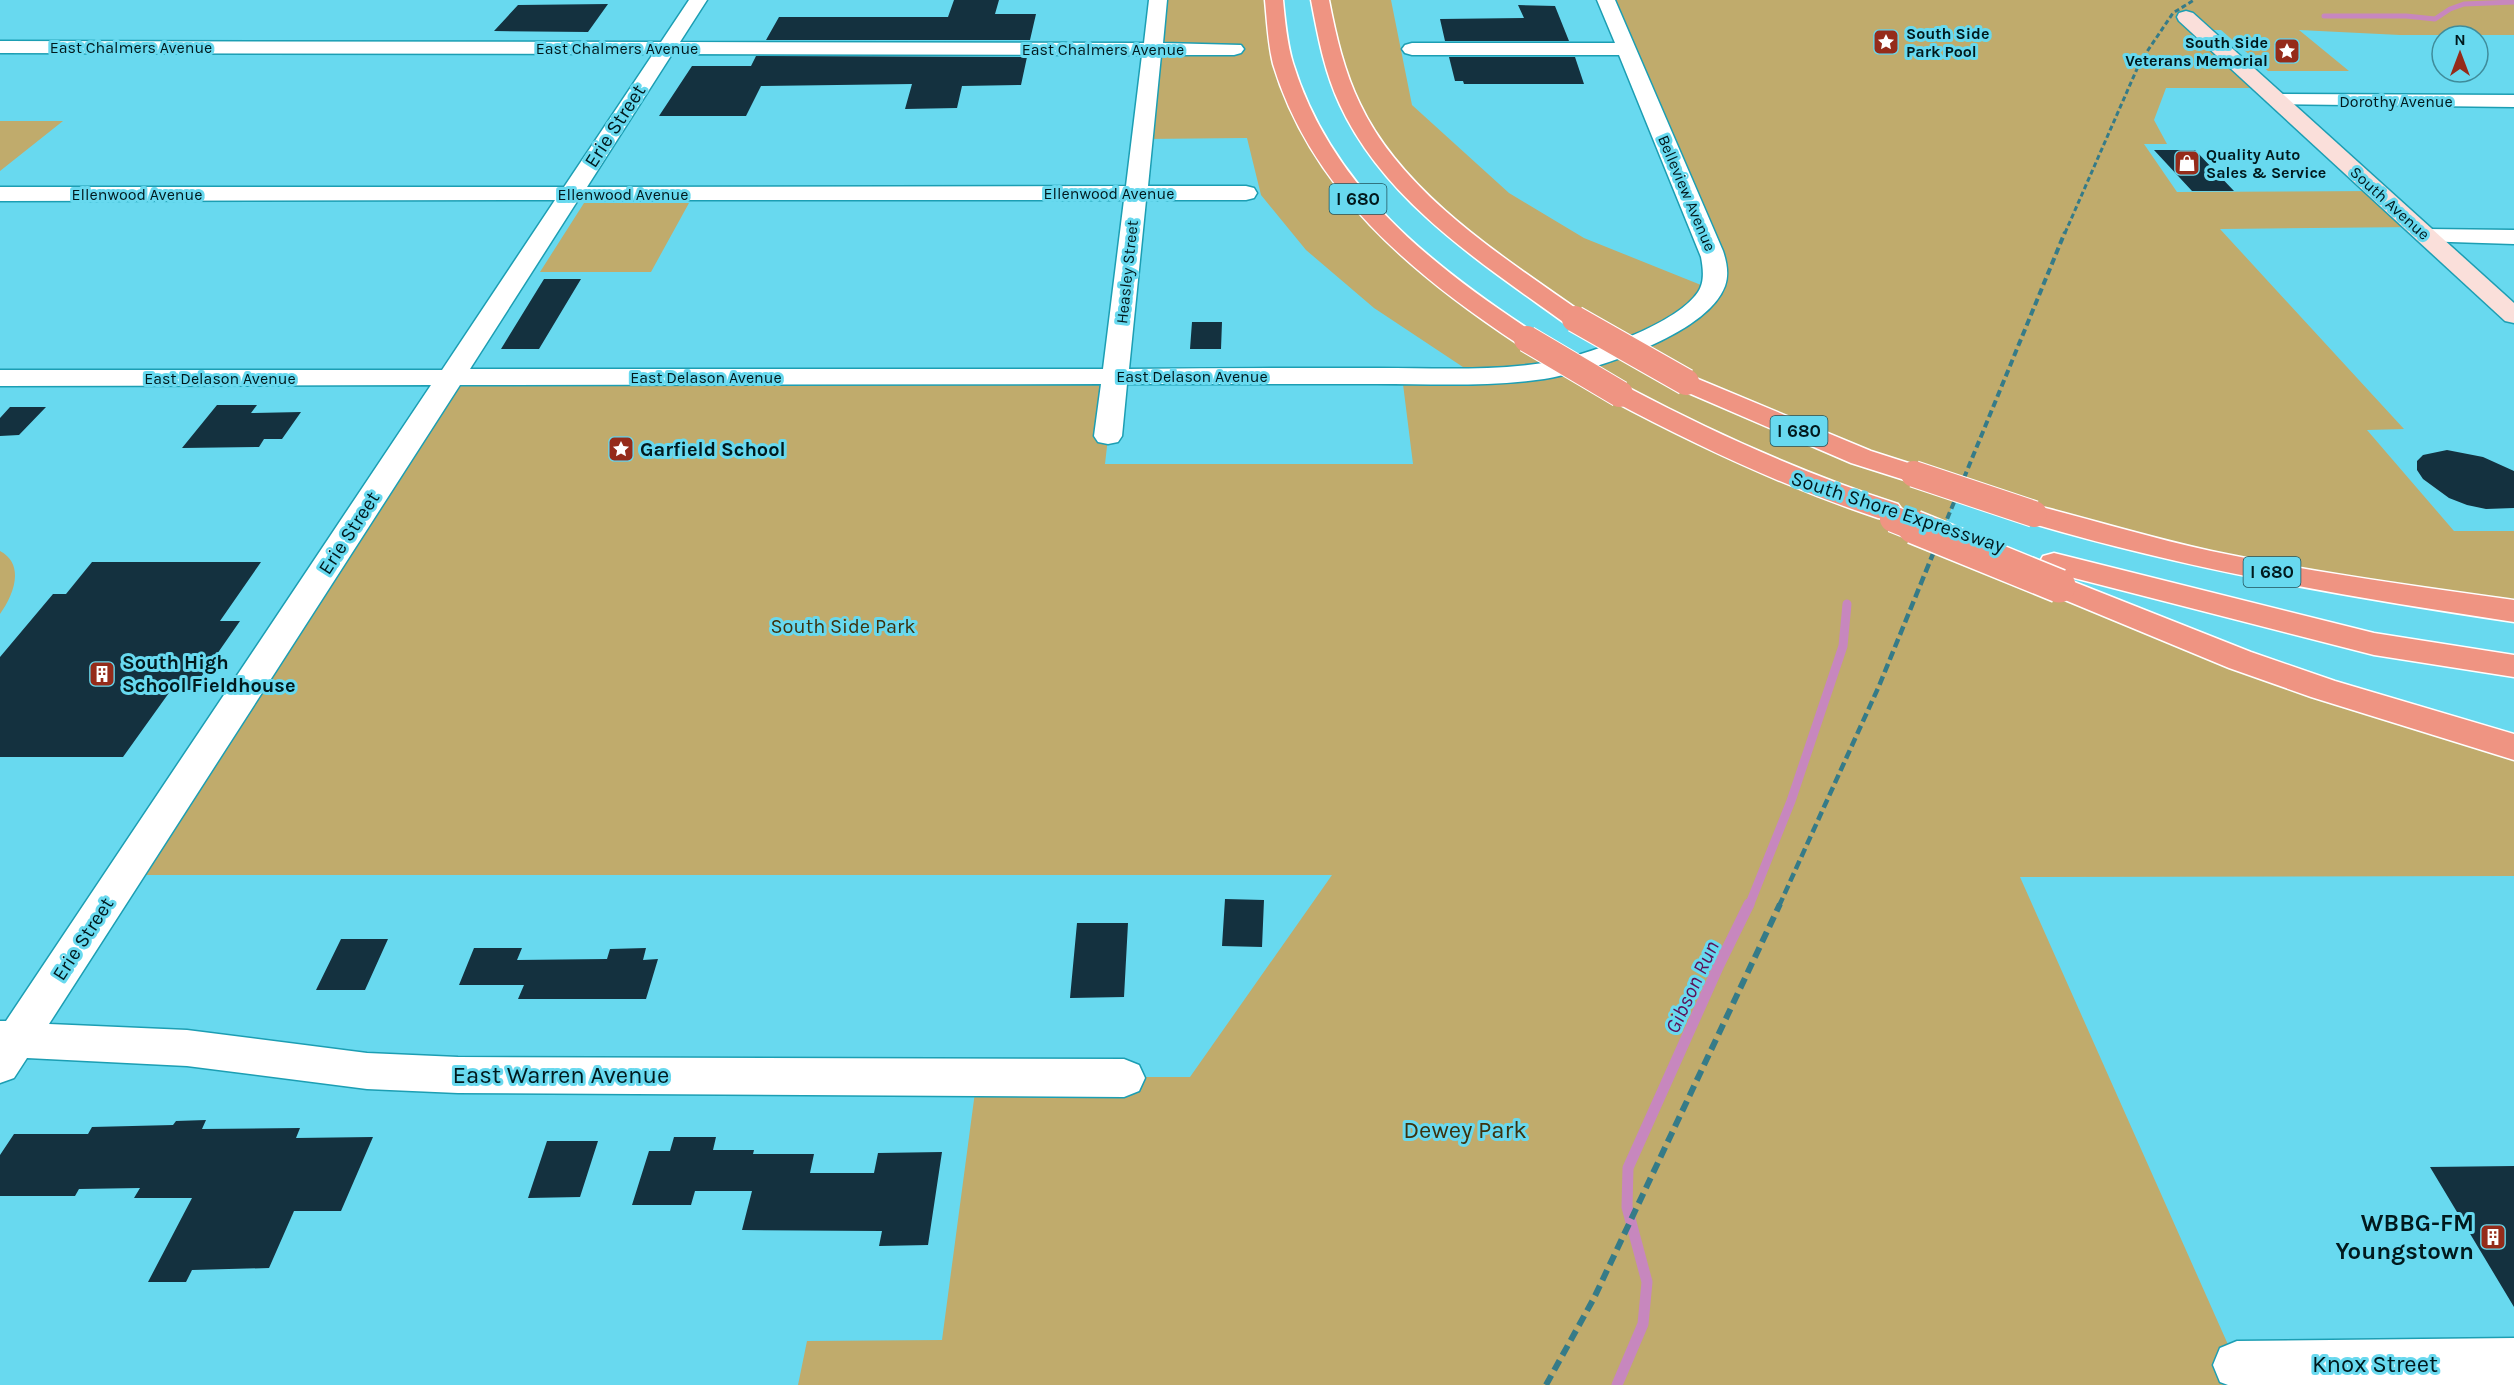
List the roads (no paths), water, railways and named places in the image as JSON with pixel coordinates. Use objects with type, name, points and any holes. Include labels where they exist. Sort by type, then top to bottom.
[{"type":"highway","name":"South Shore Expressway","points":[[1274,0],[1283,62],[1297,104],[1324,156],[1342,180],[1417,261],[1449,287],[1527,339],[1620,394],[1744,457],[1831,494],[2056,575]]},
{"type":"highway","name":"South Shore Expressway","points":[[1320,0],[1330,58],[1338,82],[1348,105],[1390,167],[1445,223],[1575,320],[1686,382],[1861,457],[2034,514],[2172,550],[2275,573],[2387,593],[2514,611]]},
{"type":"highway","name":"I 680","points":[[2056,575],[2374,644],[2514,666]]},
{"type":"highway","points":[[2056,575],[2240,660],[2335,693],[2514,747]]},
{"type":"main road","name":"South Avenue","points":[[2186,17],[2514,316]]},
{"type":"street","name":"Erie Street","points":[[6,1048],[698,0]]},
{"type":"street","name":"Heasley Street","points":[[1108,436],[1158,0]]},
{"type":"street","name":"Belleview Avenue","points":[[1412,376],[1476,376],[1556,369],[1640,342],[1678,321],[1706,298],[1715,277],[1715,264],[1711,250],[1606,0]]},
{"type":"street","name":"East Chalmers Avenue","points":[[0,47],[1234,49]]},
{"type":"street","points":[[1412,49],[1626,48]]},
{"type":"street","name":"Dorothy Avenue","points":[[2278,100],[2514,102]]},
{"type":"street","name":"Ellenwood Avenue","points":[[0,194],[1246,193]]},
{"type":"street","points":[[2427,236],[2514,237]]},
{"type":"street","name":"East Delason Avenue","points":[[0,378],[1412,376]]},
{"type":"street","name":"East Warren Avenue","points":[[6,1048],[187,1048],[367,1071],[458,1075],[1124,1077]]},
{"type":"street","name":"Knox Street","points":[[2237,1365],[2514,1362]]},
{"type":"waterway","name":"Gibson Run","points":[[2324,16],[2406,16],[2435,19],[2450,9],[2464,4],[2514,2]]},
{"type":"waterway","name":"Gibson Run","points":[[1749,906],[1791,801],[1843,646],[1847,604]]},
{"type":"waterway","name":"Gibson Run","points":[[1617,1385],[1643,1324],[1647,1282],[1627,1207],[1628,1168],[1719,965],[1749,904]]},
{"type":"railway","points":[[2065,233],[2140,62],[2173,13],[2194,0]]},
{"type":"railway","points":[[1943,529],[2065,232]]},
{"type":"railway","points":[[1779,906],[1879,686],[1944,527]]},
{"type":"railway","points":[[1546,1385],[1594,1298],[1780,904]]},
{"type":"place","name":"South Side Park Pool","points":[[1886,42]]},
{"type":"place","name":"South Side Veterans Memorial","points":[[2287,51]]},
{"type":"place","name":"Quality Auto Sales & Service","points":[[2187,163]]},
{"type":"place","name":"Garfield School","points":[[621,449]]},
{"type":"place","name":"South High School Fieldhouse","points":[[102,674]]},
{"type":"place","name":"WBBG-FM Youngstown","points":[[2493,1237]]},
{"type":"park label","name":"South Side Park","points":[[843,626]]},
{"type":"park label","name":"Dewey Park","points":[[1465,1130]]}]
